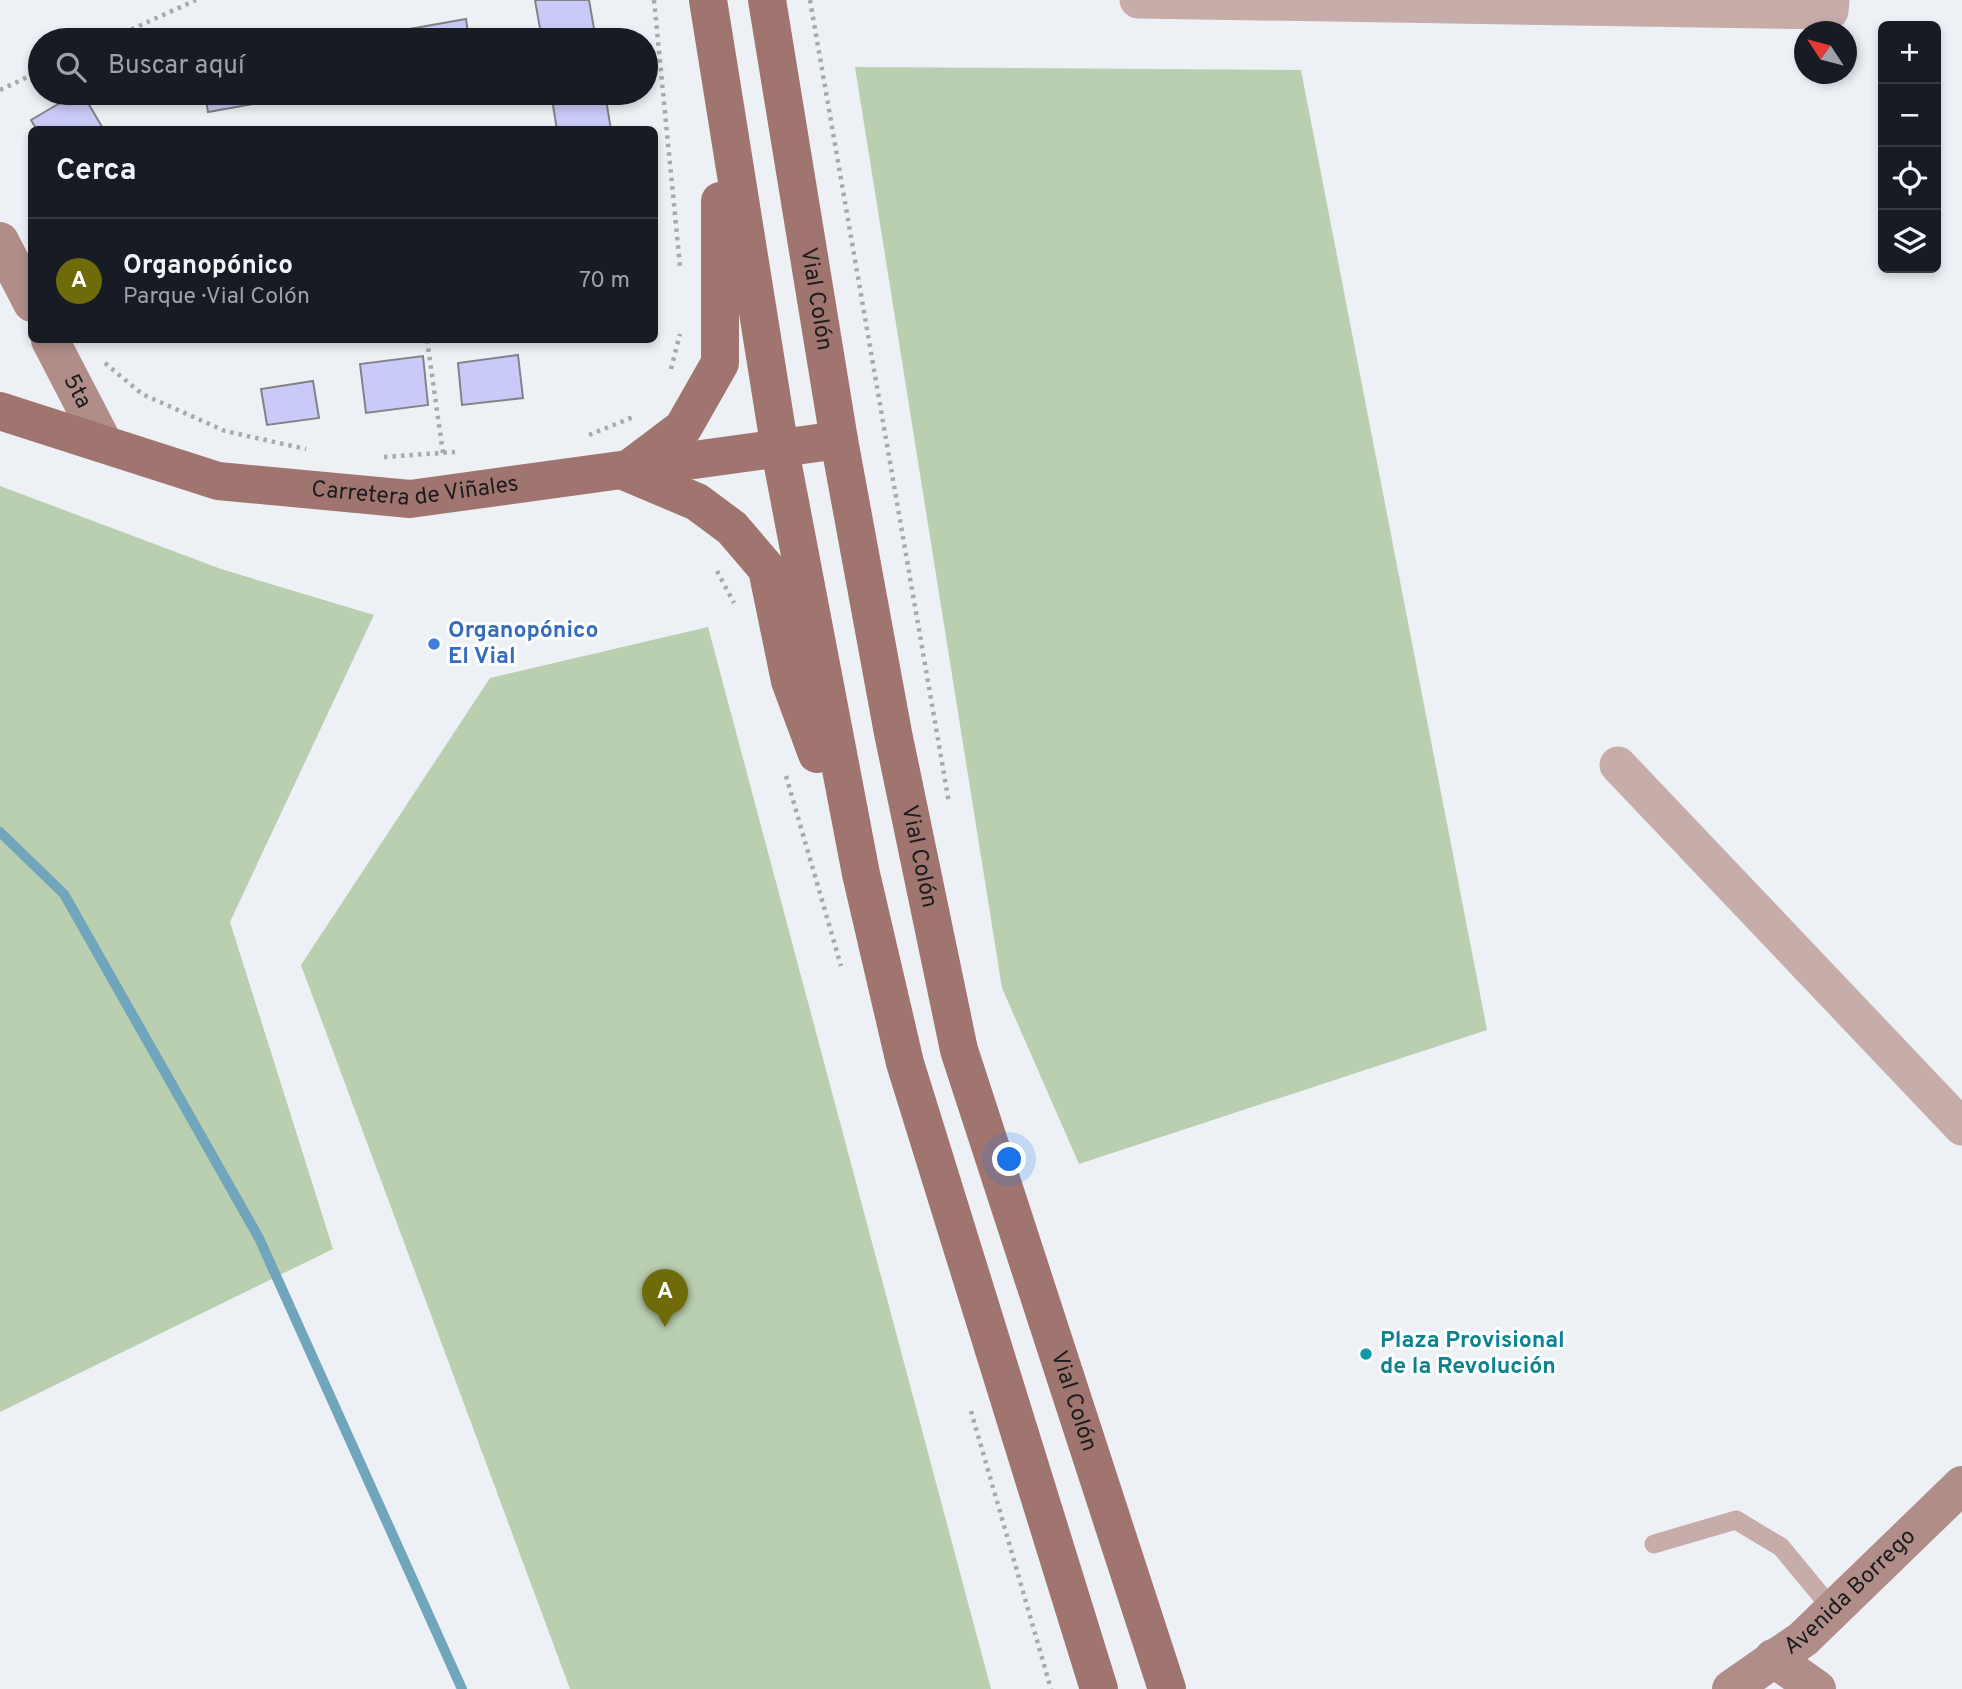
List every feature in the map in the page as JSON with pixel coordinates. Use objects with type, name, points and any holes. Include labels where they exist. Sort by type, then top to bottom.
[{"type":"main road","points":[[705,0],[780,450],[861,874],[905,1063],[1099,1689]]},
{"type":"main road","points":[[624,471],[641,463],[684,428],[720,363],[720,178],[706,67],[705,0]]},
{"type":"main road","name":"Vial Colón","points":[[768,0],[839,440],[893,733],[959,1050],[1167,1689]]},
{"type":"main road","name":"Carretera de Viñales","points":[[0,411],[218,481],[410,499],[839,440]]},
{"type":"main road","points":[[624,471],[697,502],[732,528],[767,569],[790,681],[861,874]]},
{"type":"street","points":[[1138,0],[1830,5]]},
{"type":"street","points":[[0,241],[28,295]]},
{"type":"street","name":"5ta","points":[[52,343],[104,444]]},
{"type":"street","points":[[1618,765],[1962,1127]]},
{"type":"street","name":"Avenida Borrego","points":[[1731,1689],[1803,1639],[1962,1485]]},
{"type":"street","points":[[1773,1658],[1817,1689]]},
{"type":"lane","points":[[1654,1544],[1736,1520],[1781,1547],[1833,1610]]},
{"type":"path","points":[[134,28],[196,0]]},
{"type":"path","points":[[654,0],[657,28]]},
{"type":"path","points":[[810,0],[949,804]]},
{"type":"path","points":[[658,41],[681,275]]},
{"type":"path","points":[[0,90],[28,77]]},
{"type":"path","points":[[670,374],[682,328]]},
{"type":"path","points":[[427,343],[443,453]]},
{"type":"path","points":[[101,360],[142,394],[225,431],[312,451]]},
{"type":"path","points":[[585,437],[646,412]]},
{"type":"path","points":[[376,457],[463,452]]},
{"type":"path","points":[[713,562],[738,613]]},
{"type":"path","points":[[785,772],[843,971]]},
{"type":"path","points":[[970,1410],[1051,1689]]},
{"type":"green space","points":[[855,67],[1301,70],[1487,1030],[1079,1164],[1002,988]]},
{"type":"green space","points":[[0,486],[221,569],[374,615],[230,922],[333,1249],[0,1412]]},
{"type":"green space","points":[[708,627],[991,1689],[570,1689],[301,965],[490,678]]},
{"type":"building","points":[[535,0],[589,0],[594,28],[540,28]]},
{"type":"building","points":[[466,19],[467,28],[415,28]]},
{"type":"building","points":[[57,105],[89,105],[102,126],[35,126],[31,120]]},
{"type":"building","points":[[207,105],[247,105],[208,112]]},
{"type":"building","points":[[553,105],[607,105],[610,126],[556,126]]},
{"type":"building","points":[[518,355],[523,398],[462,405],[458,363]]},
{"type":"building","points":[[423,356],[428,405],[366,413],[360,364]]},
{"type":"building","points":[[313,381],[319,418],[267,425],[261,389]]},
{"type":"waterway","points":[[0,832],[64,894],[259,1238],[462,1689]]},
{"type":"place","name":"Organopónico El Vial","points":[[434,644]]},
{"type":"place","name":"Organopónico","points":[[665,1327]]},
{"type":"place","name":"Plaza Provisional de la Revolución","points":[[1366,1354]]}]
